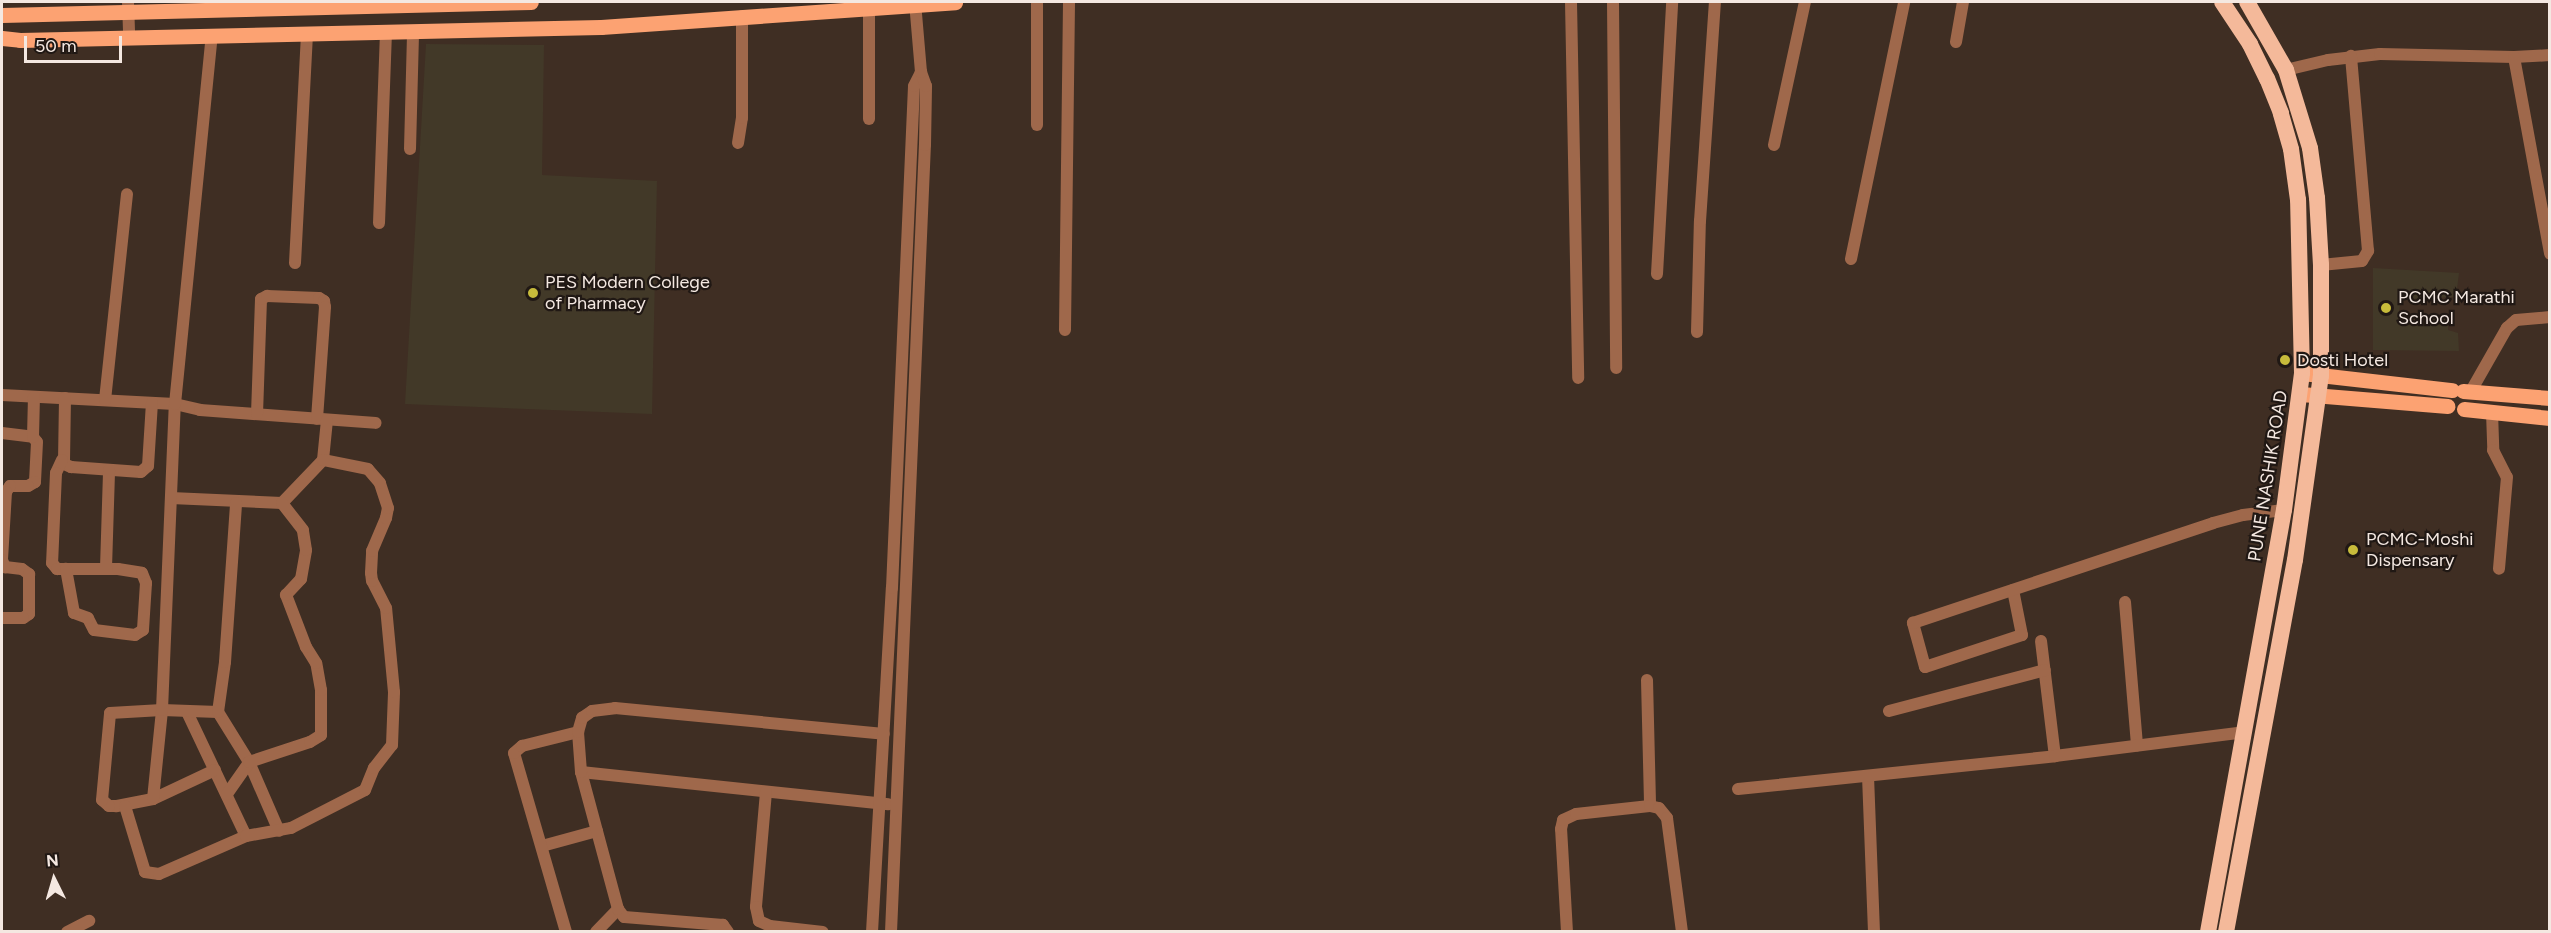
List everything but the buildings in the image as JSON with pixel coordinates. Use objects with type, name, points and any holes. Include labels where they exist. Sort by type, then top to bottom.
[{"type":"highway","name":"PUNE NASHIK ROAD","points":[[2208,932],[2284,510],[2302,374],[2298,200],[2291,149],[2281,113],[2267,79],[2250,44],[2222,2]]},
{"type":"highway","name":"PUNE NASHIK ROAD","points":[[2226,932],[2295,560],[2321,376],[2321,265],[2317,198],[2310,148],[2286,70],[2247,2]]},
{"type":"main road","points":[[2,15],[128,7],[531,2]]},
{"type":"main road","points":[[2,38],[20,40],[129,38],[601,27],[915,3],[955,2]]},
{"type":"main road","points":[[2302,374],[2550,398]]},
{"type":"main road","points":[[2456,408],[2468,398],[2462,391]]},
{"type":"main road","points":[[2301,394],[2550,418]]},
{"type":"street","points":[[1037,2],[1037,125]]},
{"type":"street","points":[[1065,330],[1069,2]]},
{"type":"street","points":[[1571,2],[1578,378]]},
{"type":"street","points":[[1613,2],[1616,368]]},
{"type":"street","points":[[1657,274],[1672,2]]},
{"type":"street","points":[[1697,332],[1700,209],[1715,2]]},
{"type":"street","points":[[1774,145],[1805,2]]},
{"type":"street","points":[[1851,259],[1904,2]]},
{"type":"street","points":[[1956,42],[1963,2]]},
{"type":"street","points":[[872,932],[918,165],[926,86],[921,72],[915,3]]},
{"type":"street","points":[[128,7],[129,38]]},
{"type":"street","points":[[869,7],[869,119]]},
{"type":"street","points":[[738,143],[741,118],[742,16]]},
{"type":"street","points":[[410,149],[413,31]]},
{"type":"street","points":[[379,223],[386,32]]},
{"type":"street","points":[[295,263],[307,34]]},
{"type":"street","points":[[153,799],[162,710],[175,404],[212,36]]},
{"type":"street","points":[[2286,70],[2351,56],[2380,54],[2514,57],[2550,55]]},
{"type":"street","points":[[2321,265],[2362,261],[2368,251],[2351,56]]},
{"type":"street","points":[[2514,57],[2550,254]]},
{"type":"street","points":[[891,932],[918,165]]},
{"type":"street","points":[[105,400],[127,194]]},
{"type":"street","points":[[171,498],[236,503],[282,503],[323,460],[325,308],[324,302],[319,298],[267,296],[261,299],[257,414]]},
{"type":"street","points":[[2462,391],[2507,328],[2516,320],[2550,317]]},
{"type":"street","points":[[2,395],[175,404],[200,410],[376,423]]},
{"type":"street","points":[[2,618],[23,618],[29,614],[29,574],[22,569],[5,567],[2,560],[6,492],[10,486],[28,486],[35,482],[37,442],[33,437],[34,397]]},
{"type":"street","points":[[65,398],[62,460],[56,473],[52,563],[57,568],[66,569],[106,568],[137,571],[145,577],[144,626],[140,633],[94,630],[88,618],[74,613],[66,569]]},
{"type":"street","points":[[62,460],[67,466],[141,472],[146,470],[152,403]]},
{"type":"street","points":[[2492,412],[2493,450],[2507,477],[2499,569]]},
{"type":"street","points":[[2,433],[33,437]]},
{"type":"street","points":[[125,806],[145,872],[159,874],[246,836],[291,828],[365,790],[374,768],[392,745],[394,692],[386,608],[371,573],[372,552],[388,508],[380,483],[368,469],[323,460]]},
{"type":"street","points":[[106,568],[109,470]]},
{"type":"street","points":[[236,503],[225,662],[218,712],[249,762],[279,831]]},
{"type":"street","points":[[227,794],[249,762],[310,742],[321,735],[321,690],[316,663],[306,647],[286,595],[301,579],[306,550],[303,530],[282,503]]},
{"type":"street","points":[[2013,590],[2022,634],[1925,667],[1913,623],[2213,523],[2243,515],[2284,510]]},
{"type":"street","points":[[2126,602],[2137,746]]},
{"type":"street","points":[[2041,641],[2055,756]]},
{"type":"street","points":[[1889,711],[2045,670]]},
{"type":"street","points":[[1647,680],[1650,806]]},
{"type":"street","points":[[728,932],[723,925],[624,917],[618,909],[581,772],[578,732],[582,718],[592,711],[615,708],[884,734]]},
{"type":"street","points":[[215,770],[153,799],[125,806],[108,806],[102,800],[110,714],[162,710],[218,712]]},
{"type":"street","points":[[187,712],[246,836]]},
{"type":"street","points":[[566,932],[514,753],[522,746],[578,732]]},
{"type":"street","points":[[1738,789],[2055,756],[2245,732]]},
{"type":"street","points":[[581,772],[895,804]]},
{"type":"street","points":[[1868,776],[1874,932]]},
{"type":"street","points":[[766,792],[756,907],[759,921],[770,926],[823,932]]},
{"type":"street","points":[[1567,932],[1561,829],[1563,820],[1576,814],[1650,806],[1659,808],[1667,818],[1682,932]]},
{"type":"street","points":[[542,846],[597,831]]},
{"type":"street","points":[[596,932],[618,909]]},
{"type":"street","points":[[67,932],[89,921]]},
{"type":"shaded area","name":"PES Modern College of Pharmacy","points":[[426,44],[544,45],[542,175],[657,181],[652,414],[405,404]]},
{"type":"shaded area","name":"PCMC Marathi School","points":[[2373,268],[2459,273],[2456,297],[2401,299],[2398,319],[2430,324],[2431,318],[2448,319],[2448,330],[2458,333],[2459,351],[2373,350]]},
{"type":"place","name":"PES Modern College of Pharmacy","points":[[533,293]]},
{"type":"place","name":"PCMC Marathi School","points":[[2386,308]]},
{"type":"place","name":"Dosti Hotel","points":[[2285,360]]},
{"type":"place","name":"PCMC-Moshi Dispensary","points":[[2353,550]]}]
